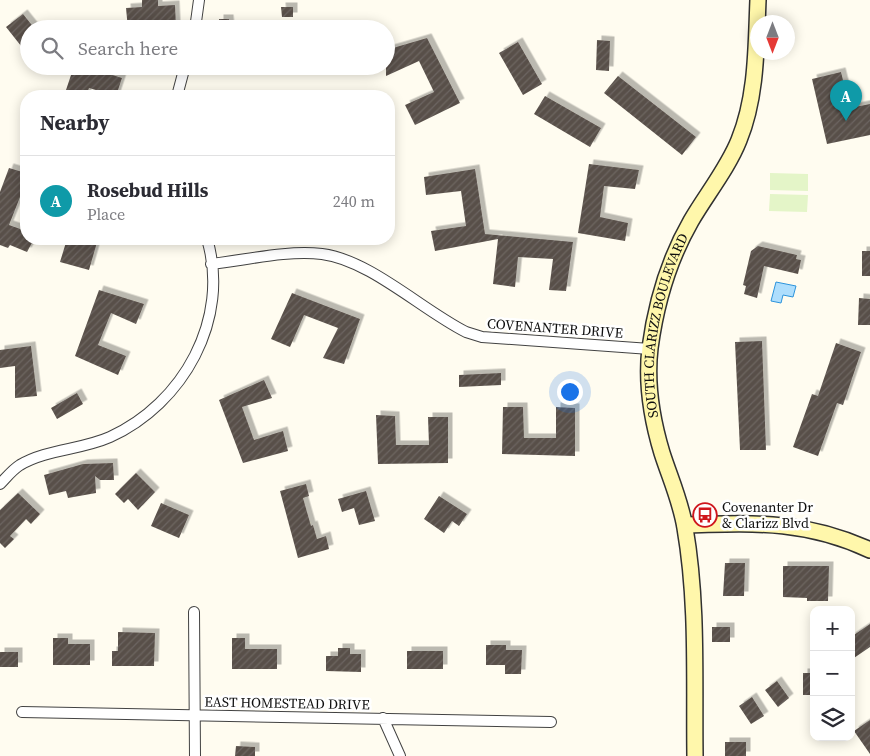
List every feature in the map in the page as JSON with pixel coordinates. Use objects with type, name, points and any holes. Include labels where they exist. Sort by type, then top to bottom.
[{"type":"street","points":[[196,20],[199,0]]},
{"type":"street","name":"SOUTH CLARIZZ BOULEVARD","points":[[696,756],[694,612],[691,567],[685,526],[656,427],[650,394],[650,349],[657,304],[670,261],[739,140],[752,86],[756,59],[758,0]]},
{"type":"street","points":[[179,90],[183,75]]},
{"type":"street","points":[[0,484],[18,466],[37,457],[86,445],[124,430],[155,409],[170,395],[189,369],[204,334],[212,300],[211,264],[208,245]]},
{"type":"street","name":"COVENANTER DRIVE","points":[[211,264],[295,254],[335,256],[360,266],[466,332],[482,337],[650,349]]},
{"type":"street","points":[[685,526],[790,525],[823,531],[870,550]]},
{"type":"street","points":[[194,612],[195,756]]},
{"type":"street","name":"EAST HOMESTEAD DRIVE","points":[[22,712],[551,722]]},
{"type":"street","points":[[383,718],[400,756]]},
{"type":"green space","points":[[770,173],[808,174],[808,191],[770,190]]},
{"type":"green space","points":[[770,194],[808,195],[807,212],[769,211]]},
{"type":"water","points":[[776,282],[796,286],[793,297],[783,295],[781,303],[771,301]]},
{"type":"building","points":[[142,0],[158,0],[158,6],[175,5],[176,20],[127,20],[126,8],[142,7]]},
{"type":"building","points":[[281,7],[293,7],[293,17],[282,17]]},
{"type":"building","points":[[23,14],[28,20],[20,20],[20,45],[6,27]]},
{"type":"building","points":[[427,38],[460,103],[415,125],[405,105],[434,92],[419,61],[395,72],[395,47]]},
{"type":"building","points":[[597,40],[610,41],[609,71],[596,70]]},
{"type":"building","points":[[518,42],[542,84],[523,95],[499,53]]},
{"type":"building","points":[[841,72],[850,108],[870,104],[870,135],[827,144],[812,79]]},
{"type":"building","points":[[71,75],[112,75],[122,78],[118,90],[96,90],[89,88],[88,90],[66,90]]},
{"type":"building","points":[[618,76],[696,137],[682,155],[604,93]]},
{"type":"building","points":[[545,96],[601,128],[590,147],[534,114]]},
{"type":"building","points":[[589,164],[639,170],[635,189],[604,186],[600,217],[628,223],[625,241],[578,233]]},
{"type":"building","points":[[9,168],[20,171],[20,197],[9,225],[20,229],[20,245],[31,245],[27,252],[10,245],[8,248],[0,245],[0,192]]},
{"type":"building","points":[[475,169],[485,234],[573,242],[566,291],[549,290],[553,259],[518,257],[515,287],[493,284],[498,239],[435,251],[431,231],[466,226],[461,191],[426,195],[424,177]]},
{"type":"building","points":[[65,245],[96,245],[89,270],[60,262]]},
{"type":"building","points":[[758,246],[797,255],[796,259],[801,260],[798,274],[764,266],[757,298],[744,294],[746,286],[743,285],[751,251]]},
{"type":"building","points":[[862,251],[870,251],[870,276],[862,276]]},
{"type":"building","points":[[99,290],[144,304],[136,324],[111,313],[98,345],[126,356],[118,375],[75,356]]},
{"type":"building","points":[[292,293],[360,319],[344,364],[323,358],[338,328],[304,315],[290,347],[271,339]]},
{"type":"building","points":[[859,298],[870,299],[870,325],[858,325]]},
{"type":"building","points":[[762,341],[766,450],[740,450],[735,342]]},
{"type":"building","points":[[836,343],[861,352],[843,405],[837,403],[818,456],[793,447],[812,394],[818,396]]},
{"type":"building","points":[[31,346],[37,396],[15,398],[15,366],[0,368],[0,350]]},
{"type":"building","points":[[501,373],[501,385],[459,387],[459,375]]},
{"type":"building","points":[[264,380],[272,398],[242,407],[254,440],[283,431],[288,451],[243,463],[219,400]]},
{"type":"building","points":[[77,393],[83,404],[57,419],[51,408]]},
{"type":"building","points":[[503,407],[523,407],[524,438],[556,438],[556,407],[575,408],[575,456],[502,454]]},
{"type":"building","points":[[376,415],[395,416],[396,445],[429,445],[428,417],[448,417],[448,463],[378,464]]},
{"type":"building","points":[[113,463],[114,480],[100,480],[95,476],[96,493],[68,498],[66,491],[49,495],[44,475],[83,464]]},
{"type":"building","points":[[136,473],[155,492],[138,510],[128,499],[124,503],[115,494]]},
{"type":"building","points":[[306,484],[309,496],[303,498],[311,526],[313,525],[317,539],[326,536],[329,549],[298,558],[280,491]]},
{"type":"building","points":[[366,491],[375,521],[359,525],[354,508],[342,512],[338,499]]},
{"type":"building","points":[[18,493],[40,514],[31,524],[26,519],[10,536],[14,539],[5,548],[0,543],[0,510]]},
{"type":"building","points":[[439,496],[467,514],[459,526],[452,521],[444,533],[424,519]]},
{"type":"building","points":[[161,503],[189,515],[179,538],[151,526]]},
{"type":"building","points":[[725,563],[745,563],[744,596],[723,596]]},
{"type":"building","points":[[783,566],[829,566],[828,601],[807,601],[807,598],[783,597]]},
{"type":"building","points":[[870,624],[870,647],[855,657],[855,651],[855,634]]},
{"type":"building","points":[[712,627],[730,627],[730,642],[712,642]]},
{"type":"building","points":[[118,632],[155,633],[154,666],[112,666],[112,651],[118,651]]},
{"type":"building","points":[[53,638],[68,638],[68,644],[90,644],[90,665],[53,665]]},
{"type":"building","points":[[232,638],[245,638],[245,649],[277,649],[277,669],[232,669]]},
{"type":"building","points":[[486,645],[506,645],[506,650],[522,650],[521,674],[505,674],[505,665],[486,665]]},
{"type":"building","points":[[338,648],[350,648],[350,654],[361,654],[361,672],[326,671],[326,656],[338,656]]},
{"type":"building","points":[[407,651],[443,651],[443,669],[407,669]]},
{"type":"building","points":[[0,652],[18,652],[18,667],[0,667]]},
{"type":"building","points":[[803,673],[810,673],[810,695],[803,695]]},
{"type":"building","points":[[777,681],[789,698],[778,707],[765,690]]},
{"type":"building","points":[[752,697],[764,716],[751,724],[739,706]]},
{"type":"building","points":[[870,720],[870,754],[855,732],[855,730]]},
{"type":"building","points":[[725,742],[746,742],[746,756],[725,756]]},
{"type":"building","points":[[236,746],[255,747],[255,756],[235,756]]},
{"type":"place","name":"Rosebud Hills","points":[[846,121]]},
{"type":"place","name":"Covenanter Dr & Clarizz Blvd","points":[[705,515]]}]
